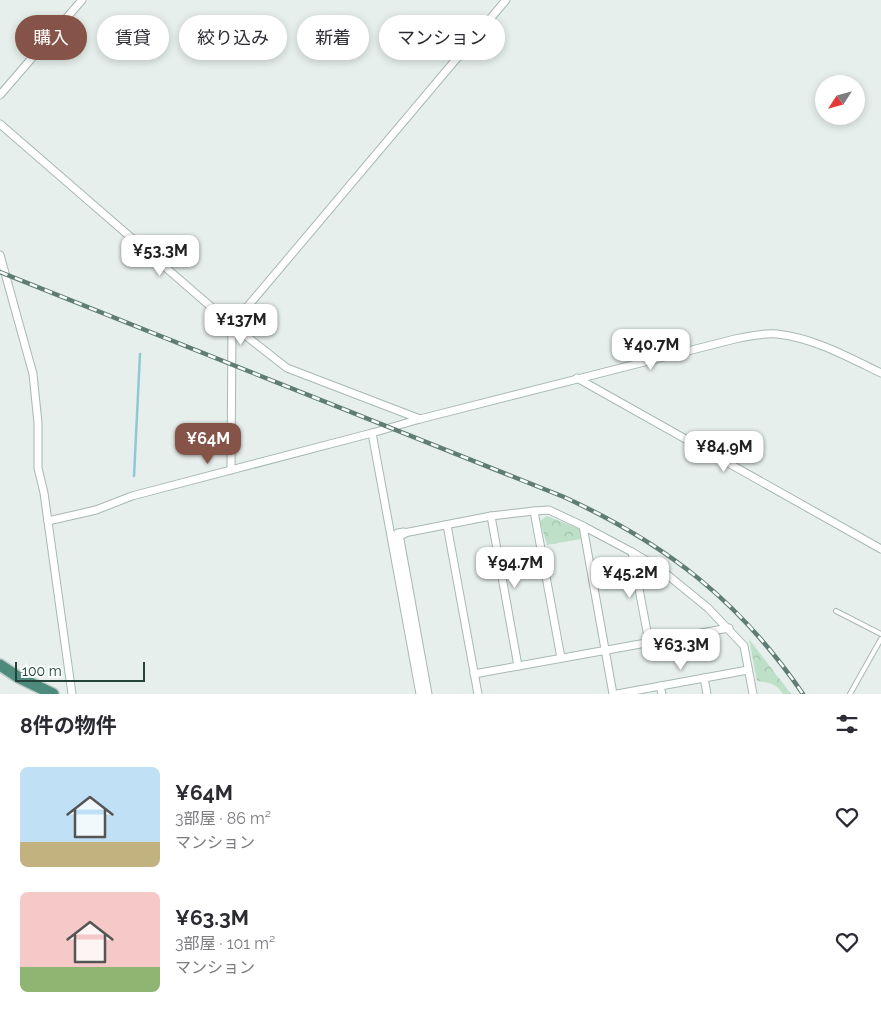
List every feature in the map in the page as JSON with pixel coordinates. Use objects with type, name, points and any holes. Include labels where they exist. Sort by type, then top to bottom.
[{"type":"highway","points":[[0,665],[53,694]]},
{"type":"street","points":[[0,96],[82,0]]},
{"type":"street","points":[[231,470],[232,325],[506,0]]},
{"type":"street","points":[[0,124],[232,325],[287,368],[420,419]]},
{"type":"street","points":[[0,255],[33,374],[38,423],[38,468],[44,493],[72,694]]},
{"type":"street","points":[[48,522],[96,510],[132,496],[735,338],[775,334],[814,343],[881,373]]},
{"type":"street","points":[[578,378],[881,549]]},
{"type":"street","points":[[372,433],[420,694]]},
{"type":"street","points":[[534,510],[561,658]]},
{"type":"street","points":[[427,694],[398,534],[491,516],[534,510],[549,510],[632,552],[659,568],[708,608],[744,646],[753,694]]},
{"type":"street","points":[[491,516],[518,666]]},
{"type":"street","points":[[447,525],[478,694]]},
{"type":"street","points":[[583,526],[605,650],[615,694],[661,690],[704,678],[748,670]]},
{"type":"street","points":[[632,552],[649,642]]},
{"type":"street","points":[[474,674],[729,628]]},
{"type":"street","points":[[704,678],[707,694]]},
{"type":"lane","points":[[836,611],[881,634]]},
{"type":"lane","points":[[850,694],[881,639]]},
{"type":"green space","points":[[547,516],[580,529],[581,539],[547,545],[540,521]]},
{"type":"green space","points":[[749,639],[791,694],[783,694],[769,683],[757,681]]},
{"type":"waterway","points":[[134,476],[140,354]]},
{"type":"railway","points":[[0,272],[564,497],[601,515],[668,555],[698,578],[753,630],[779,660],[803,694]]}]
